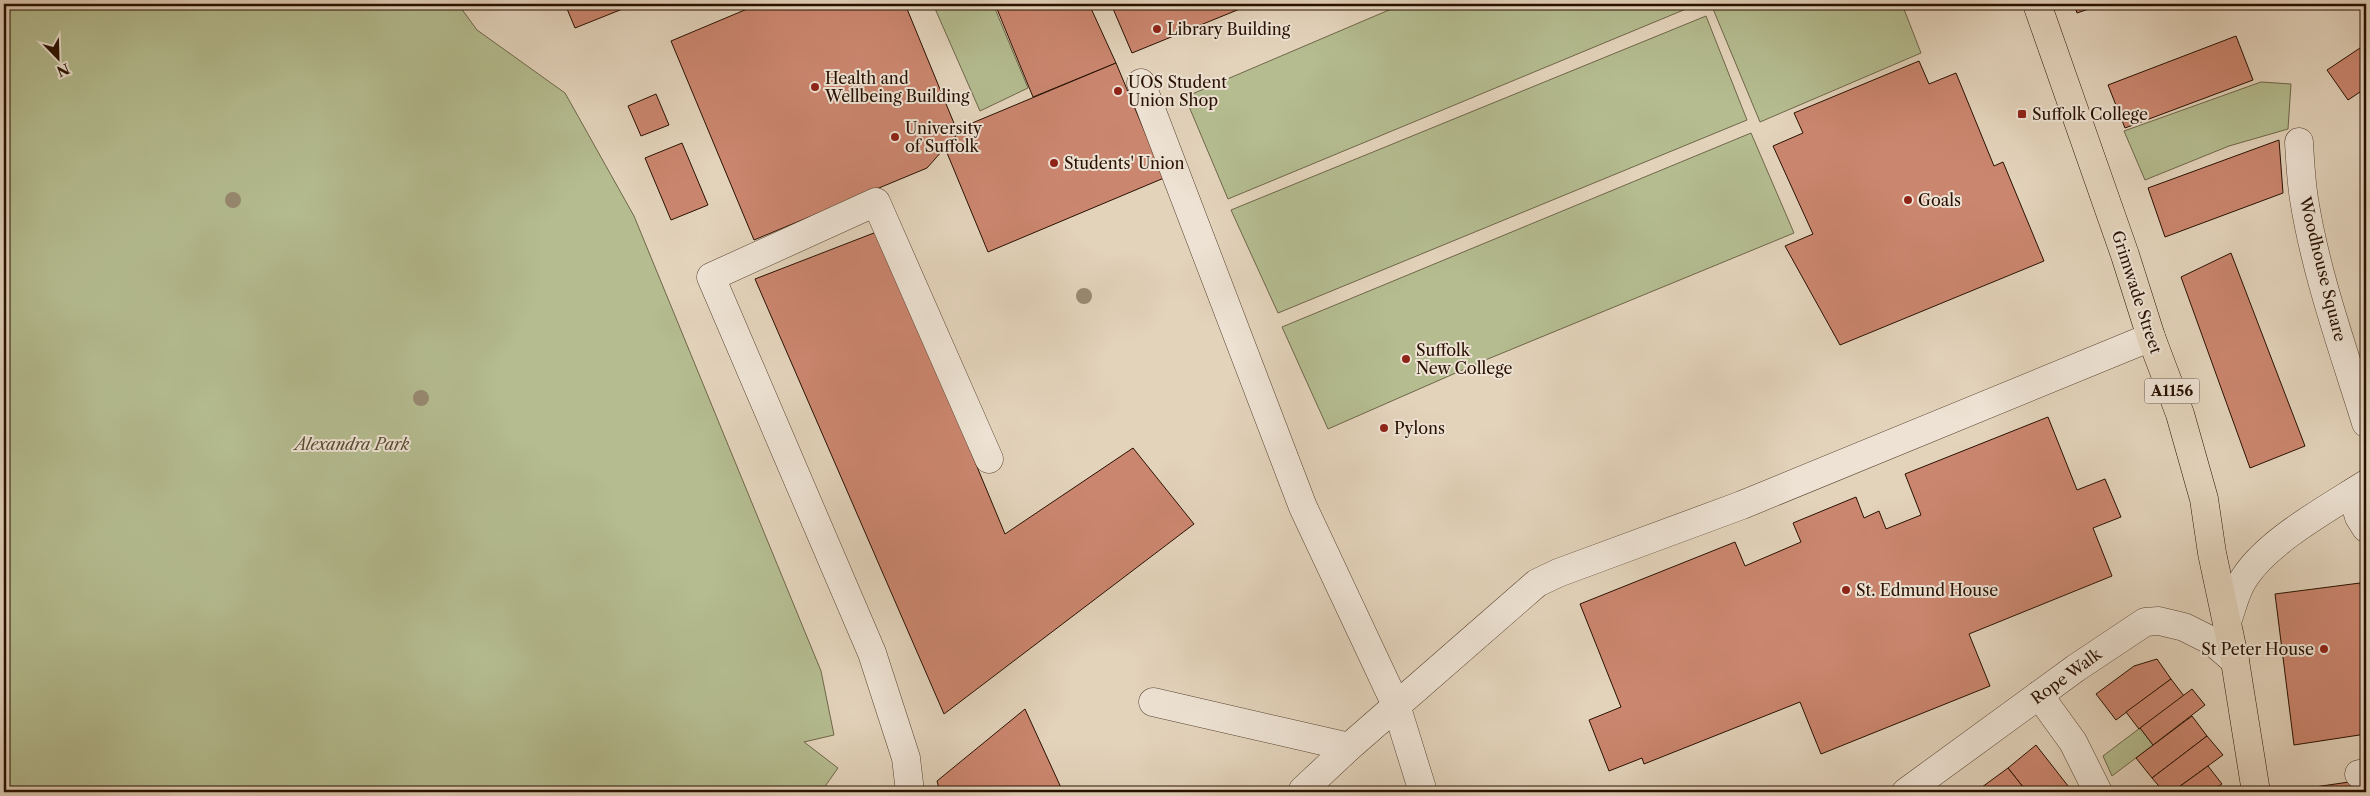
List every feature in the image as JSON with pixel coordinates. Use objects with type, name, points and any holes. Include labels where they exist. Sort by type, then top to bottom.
[{"type":"main road","name":"Grimwade Street","points":[[2037,4],[2119,236],[2151,337],[2180,414],[2204,500],[2212,552],[2228,619],[2256,792]]},
{"type":"street","points":[[1141,83],[1303,507],[1396,705],[1423,792]]},
{"type":"street","name":"Woodhouse Square","points":[[2299,142],[2303,197],[2309,223],[2332,315],[2366,423]]},
{"type":"street","points":[[910,792],[906,758],[872,653],[712,277],[876,202],[989,459]]},
{"type":"street","points":[[1303,790],[1396,705],[1537,584],[1558,573],[1742,505],[2151,337]]},
{"type":"street","points":[[2228,619],[2245,576],[2269,551],[2316,515],[2359,489]]},
{"type":"street","points":[[2359,489],[2359,517],[2366,528]]},
{"type":"street","name":"Rope Walk","points":[[1906,792],[2076,668],[2138,626],[2159,621],[2184,627],[2212,641],[2235,661]]},
{"type":"street","points":[[2039,696],[2073,742],[2098,792]]},
{"type":"street","points":[[1153,702],[1349,747]]},
{"type":"green space","name":"Alexandra Park","points":[[4,4],[458,4],[477,30],[565,93],[634,216],[821,671],[834,735],[804,742],[838,768],[821,792],[4,792]]},
{"type":"green space","points":[[933,4],[993,4],[1028,88],[980,111]]},
{"type":"green space","points":[[1403,4],[1698,4],[1228,199],[1185,97]]},
{"type":"green space","points":[[1711,4],[1902,4],[1921,53],[1760,122]]},
{"type":"green space","points":[[1706,16],[1747,120],[1278,313],[1231,210]]},
{"type":"green space","points":[[2261,82],[2291,84],[2288,129],[2229,146],[2145,180],[2124,131]]},
{"type":"green space","points":[[1751,133],[1794,233],[1483,361],[1328,429],[1282,327]]},
{"type":"green space","points":[[2140,728],[2153,745],[2112,776],[2103,756]]},
{"type":"building","points":[[565,4],[635,4],[575,28]]},
{"type":"building","name":"Health and Wellbeing Building","points":[[759,4],[905,4],[958,133],[927,168],[754,240],[671,41]]},
{"type":"building","name":"Health and Wellbeing Building","points":[[995,4],[1089,4],[1116,63],[1033,97]]},
{"type":"building","name":"Library Building","points":[[1111,4],[1252,4],[1132,53]]},
{"type":"building","points":[[2074,4],[2103,4],[2077,13]]},
{"type":"building","points":[[2236,36],[2253,80],[2125,128],[2108,85]]},
{"type":"building","points":[[2366,44],[2366,88],[2348,100],[2327,70]]},
{"type":"building","name":"Goals","points":[[1919,61],[1929,84],[1956,73],[1994,166],[2003,162],[2044,261],[1840,345],[1785,246],[1813,234],[1773,146],[1803,133],[1794,113]]},
{"type":"building","name":"Students' Union","points":[[1116,63],[1164,178],[988,252],[945,148],[965,126]]},
{"type":"building","points":[[656,94],[669,125],[641,136],[628,106]]},
{"type":"building","points":[[2279,140],[2283,193],[2165,237],[2148,188]]},
{"type":"building","points":[[682,143],[708,205],[671,220],[645,158]]},
{"type":"building","points":[[879,231],[1005,534],[1133,448],[1194,524],[944,714],[755,279]]},
{"type":"building","points":[[2231,253],[2305,446],[2250,468],[2181,277]]},
{"type":"building","name":"St. Edmund House","points":[[2048,417],[2077,490],[2105,479],[2121,517],[2093,528],[2112,576],[1969,634],[1990,686],[1821,754],[1800,702],[1644,764],[1642,758],[1609,771],[1589,720],[1621,707],[1580,604],[1735,542],[1745,566],[1801,542],[1793,523],[1856,497],[1864,518],[1879,511],[1886,529],[1921,515],[1905,474]]},
{"type":"building","name":"St Peter House","points":[[2360,583],[2366,628],[2366,734],[2294,745],[2275,594]]},
{"type":"building","points":[[2157,659],[2171,679],[2116,720],[2096,694],[2134,666]]},
{"type":"building","points":[[2171,679],[2184,696],[2139,729],[2126,712]]},
{"type":"building","points":[[2192,689],[2205,705],[2153,745],[2140,728]]},
{"type":"building","points":[[1025,709],[1063,792],[940,792],[937,781]]},
{"type":"building","points":[[2192,716],[2207,736],[2152,778],[2136,758]]},
{"type":"building","points":[[2207,736],[2223,755],[2172,792],[2164,792],[2152,778]]},
{"type":"building","points":[[2036,745],[2072,791],[2027,792],[2008,768]]},
{"type":"building","points":[[2208,766],[2222,784],[2210,792],[2172,792]]},
{"type":"building","points":[[2008,768],[2027,792],[1980,792],[1978,790]]},
{"type":"building","points":[[2356,781],[2357,788],[2366,787],[2366,792],[2302,792],[2301,789]]},
{"type":"place","name":"Library Building","points":[[1157,29]]},
{"type":"place","name":"Health and Wellbeing Building","points":[[815,87]]},
{"type":"place","name":"UOS Student Union Shop","points":[[1118,91]]},
{"type":"place","name":"Suffolk College","points":[[2022,114]]},
{"type":"place","name":"University of Suffolk","points":[[895,137]]},
{"type":"place","name":"Students' Union","points":[[1054,163]]},
{"type":"place","name":"Goals","points":[[1908,200]]},
{"type":"place","name":"Suffolk New College","points":[[1406,359]]},
{"type":"place","name":"Pylons","points":[[1384,428]]},
{"type":"place","name":"St. Edmund House","points":[[1846,590]]},
{"type":"place","name":"St Peter House","points":[[2324,649]]}]
